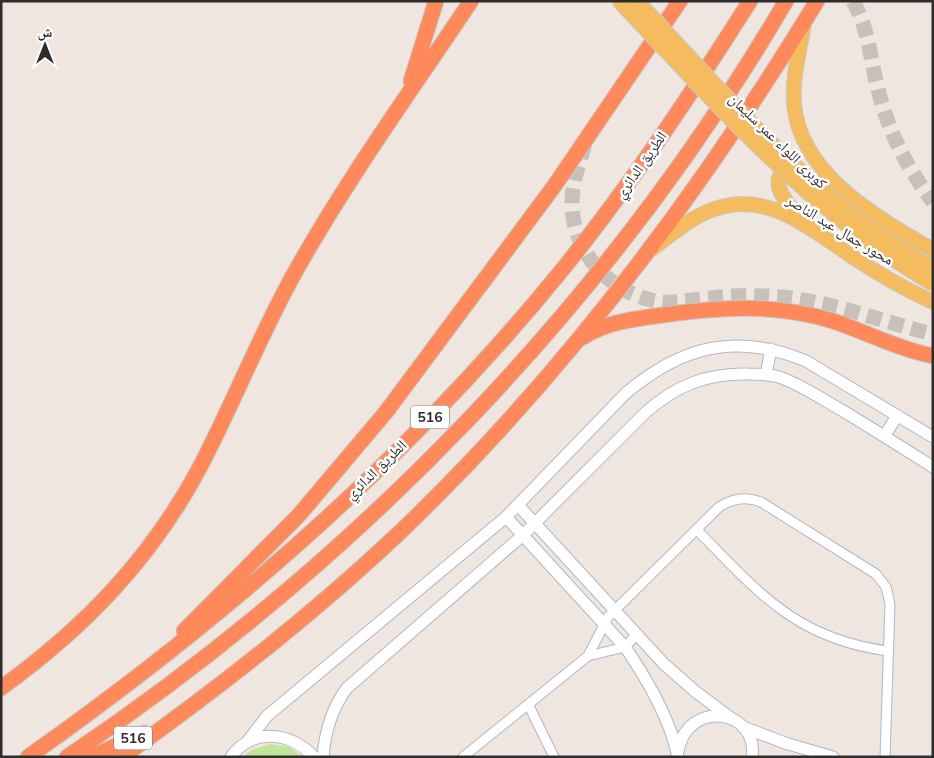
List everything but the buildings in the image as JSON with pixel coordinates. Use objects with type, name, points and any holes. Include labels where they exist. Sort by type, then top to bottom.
[{"type":"highway","points":[[404,101],[430,28],[436,1]]},
{"type":"highway","points":[[1,688],[33,665],[87,618],[140,558],[172,515],[211,445],[252,354],[293,275],[344,192],[471,1]]},
{"type":"highway","name":"516","points":[[165,655],[206,607],[310,502],[386,412],[555,185],[680,1]]},
{"type":"highway","name":"الطريق الدائري","points":[[28,757],[103,704],[243,593],[344,501],[428,419],[512,329],[610,208],[691,92],[750,1]]},
{"type":"highway","name":"الطريق الدائري","points":[[67,757],[172,682],[273,602],[370,516],[468,420],[549,331],[631,231],[719,108],[786,1]]},
{"type":"highway","name":"516","points":[[122,757],[176,719],[290,630],[391,540],[488,443],[578,340],[648,251],[722,149],[817,1]]},
{"type":"highway","points":[[578,340],[604,327],[631,319],[721,308],[758,308],[794,312],[830,320],[903,348],[933,356]]},
{"type":"highway","name":"516","points":[[91,757],[176,719]]},
{"type":"main road","name":"كوبرى اللواء عمر سليمان","points":[[618,1],[742,130],[810,196],[870,244],[933,284]]},
{"type":"main road","name":"كوبرى اللواء عمر سليمان","points":[[636,1],[791,161],[858,219],[933,268]]},
{"type":"main road","name":"محور جمال عبد الناصر","points":[[804,24],[794,80],[794,111],[805,146],[826,175],[884,219],[933,250]]},
{"type":"main road","points":[[805,225],[781,195],[778,186],[779,178],[788,167],[796,164],[805,165],[826,175]]},
{"type":"main road","name":"محور جمال عبد الناصر","points":[[648,251],[702,214],[732,205],[752,204],[772,208],[805,225],[872,270],[933,302]]},
{"type":"street","points":[[231,756],[247,742],[268,716],[506,517],[626,394],[673,360],[710,349],[729,347],[771,349],[806,361],[933,437]]},
{"type":"street","points":[[766,374],[771,349]]},
{"type":"street","points":[[323,757],[329,722],[340,699],[348,688],[523,535],[660,400],[686,384],[701,378],[732,373],[766,374],[777,377],[802,388],[885,436],[933,468]]},
{"type":"street","points":[[885,436],[898,416]]},
{"type":"street","points":[[463,757],[529,706],[588,656],[604,622],[725,503],[739,498],[754,499],[869,569],[882,580],[889,595],[885,757]]},
{"type":"street","points":[[518,505],[636,635],[680,679],[743,728],[750,738],[752,757]]},
{"type":"street","points":[[506,517],[625,647],[647,681],[678,755]]},
{"type":"street","points":[[697,530],[764,598],[786,614],[819,633],[841,642],[888,651]]},
{"type":"street","points":[[588,656],[625,647],[636,635]]},
{"type":"street","points":[[529,706],[554,757]]},
{"type":"street","points":[[678,755],[682,735],[695,721],[707,716],[720,716],[732,719]]},
{"type":"street","points":[[743,728],[833,757]]},
{"type":"street","points":[[247,742],[262,737],[284,737],[305,747],[314,757]]},
{"type":"green space","points":[[270,744],[289,747],[304,757],[244,757],[251,750]]},
{"type":"tunnel","points":[[853,1],[863,22],[887,120],[899,148],[933,202]]},
{"type":"tunnel","points":[[585,144],[576,173],[572,203],[574,222],[579,239],[588,256],[599,270],[629,292],[646,299],[664,302],[719,297],[773,296],[820,303],[933,334]]}]
